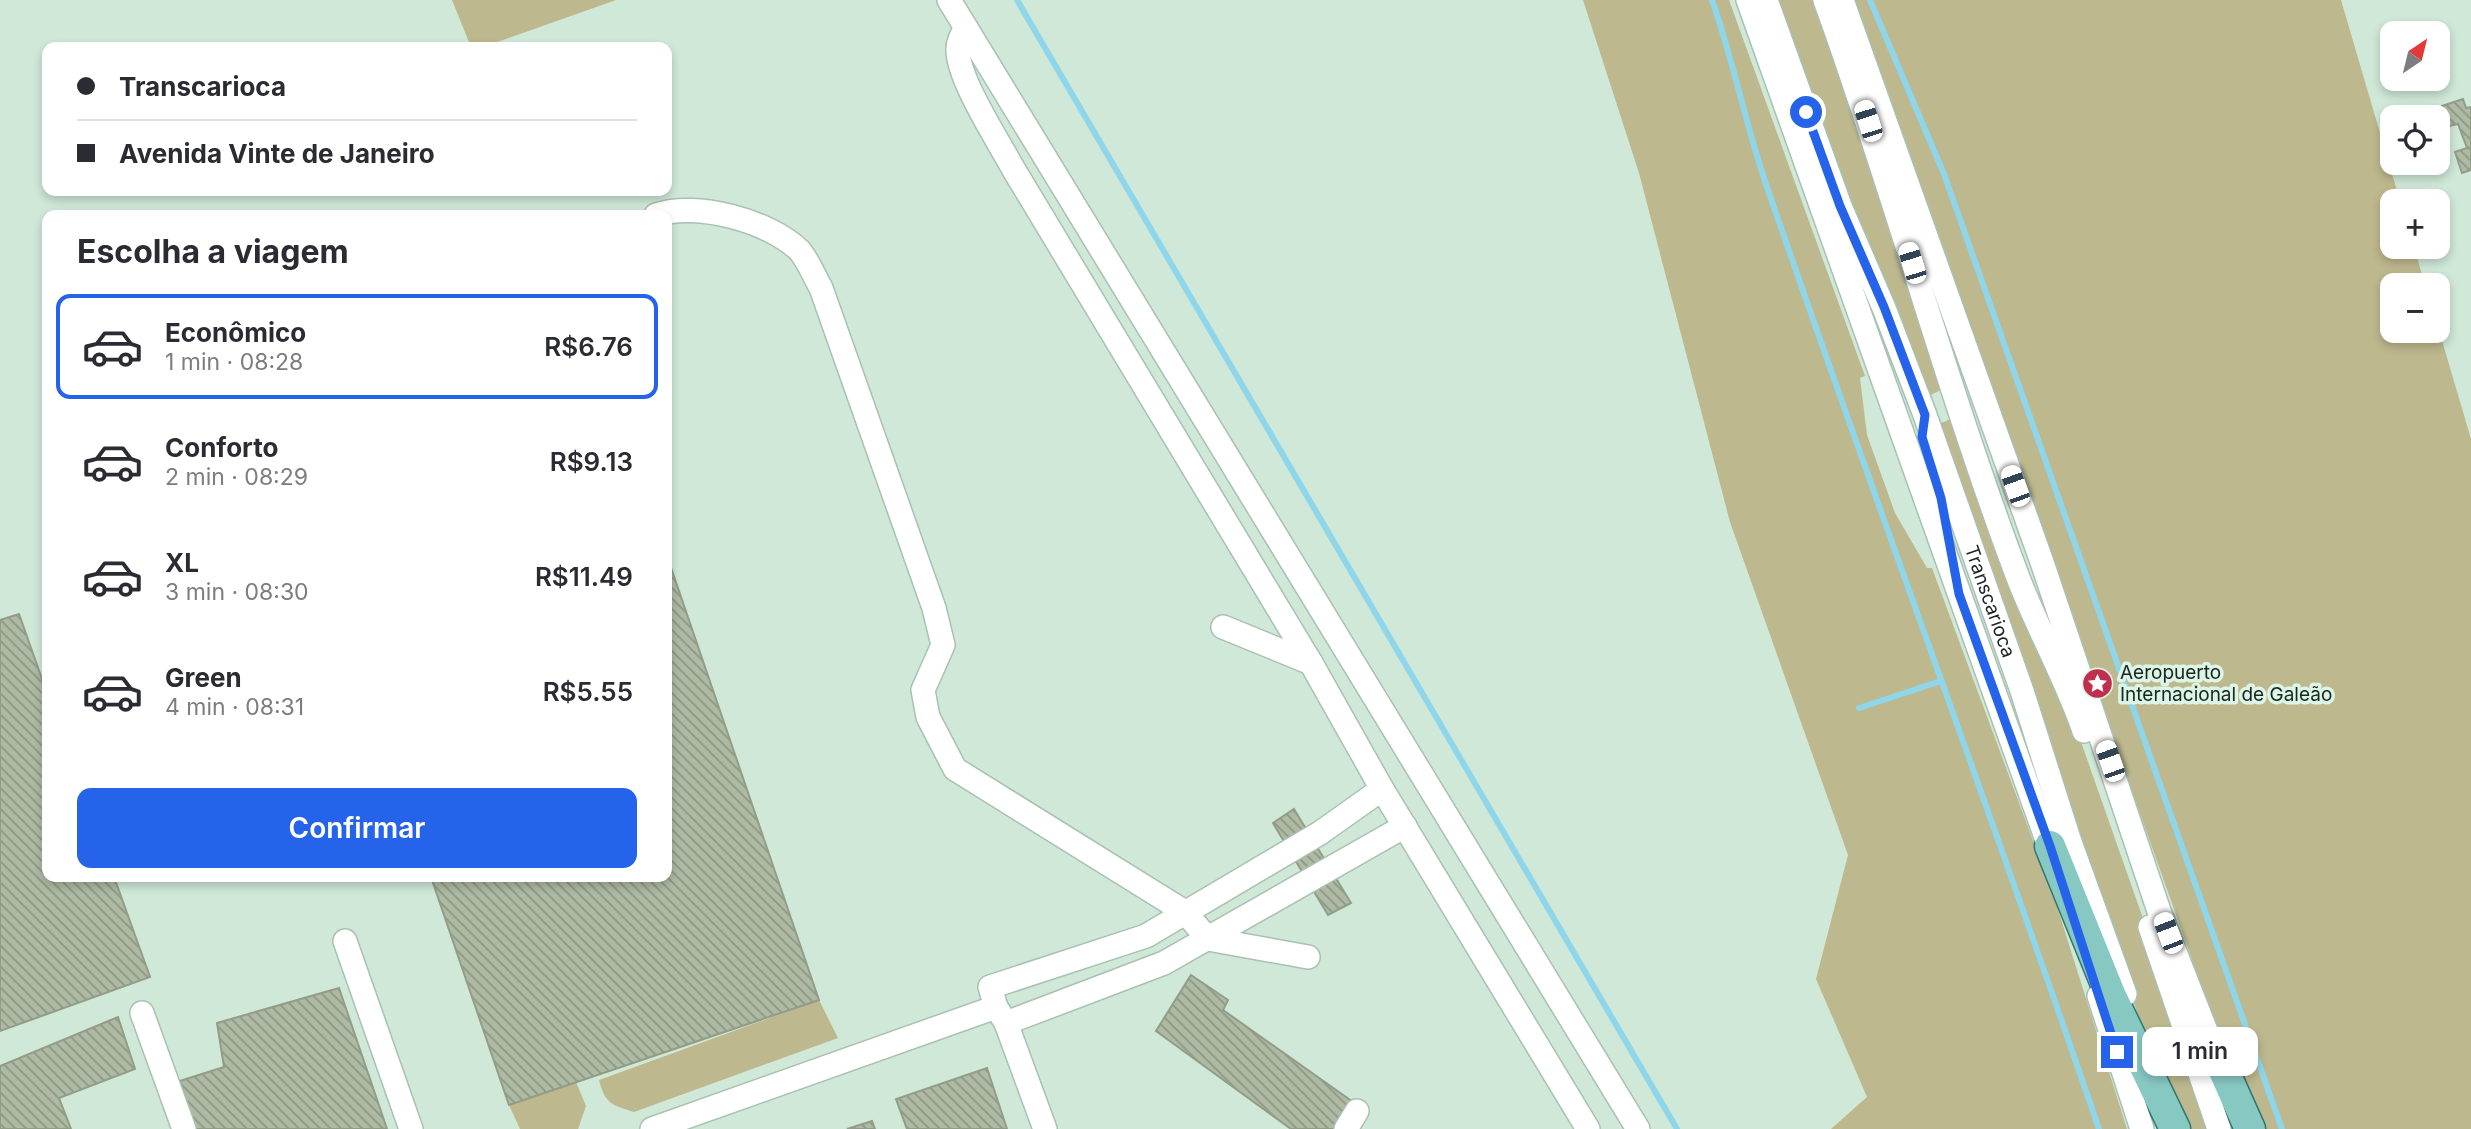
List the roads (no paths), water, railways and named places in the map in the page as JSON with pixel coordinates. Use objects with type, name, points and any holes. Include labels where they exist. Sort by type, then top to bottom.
[{"type":"main road","points":[[2050,846],[2110,994],[2174,1127]]},
{"type":"main road","points":[[2212,1044],[2250,1129]]},
{"type":"street","points":[[948,0],[1638,1129]]},
{"type":"street","points":[[1748,0],[2050,846],[2143,1129]]},
{"type":"street","name":"Transcarioca","points":[[1766,0],[1840,206],[1884,307],[1925,415],[2022,691],[2070,842],[2174,1127]]},
{"type":"street","name":"Transcarioca","points":[[1825,0],[1860,95],[1958,404],[2017,576],[2080,718],[2218,1129]]},
{"type":"street","points":[[1847,6],[2043,565],[2159,911],[2212,1044],[2241,1129]]},
{"type":"street","points":[[966,28],[958,42],[957,52],[962,70],[1014,170],[1311,663],[1382,789],[1588,1129]]},
{"type":"street","points":[[672,212],[721,213],[763,227],[799,251],[821,288],[934,608],[943,645],[923,690],[928,717],[954,769],[1185,912],[1208,939],[1308,957]]},
{"type":"street","points":[[1959,594],[1941,498],[1922,437],[1925,415],[1938,403],[1945,401],[1958,404],[1972,415],[1998,486],[2043,565]]},
{"type":"street","points":[[1223,627],[1311,663]]},
{"type":"street","points":[[997,1006],[1146,936],[1335,822],[1382,789]]},
{"type":"street","points":[[1335,822],[1356,855]]},
{"type":"street","points":[[652,1129],[997,1006],[1164,963],[1405,827]]},
{"type":"street","points":[[1262,867],[1280,898]]},
{"type":"street","points":[[345,941],[411,1129]]},
{"type":"street","points":[[997,1006],[1045,1129]]},
{"type":"street","points":[[142,1013],[184,1129]]},
{"type":"waterway","points":[[1017,0],[1677,1129]]},
{"type":"waterway","points":[[1712,0],[1768,190],[2099,1129]]},
{"type":"waterway","points":[[1870,0],[1944,174],[2282,1129]]},
{"type":"waterway","points":[[1859,708],[1941,681]]},
{"type":"place","name":"Aeropuerto Internacional de Galeão","points":[[2097,683]]}]
